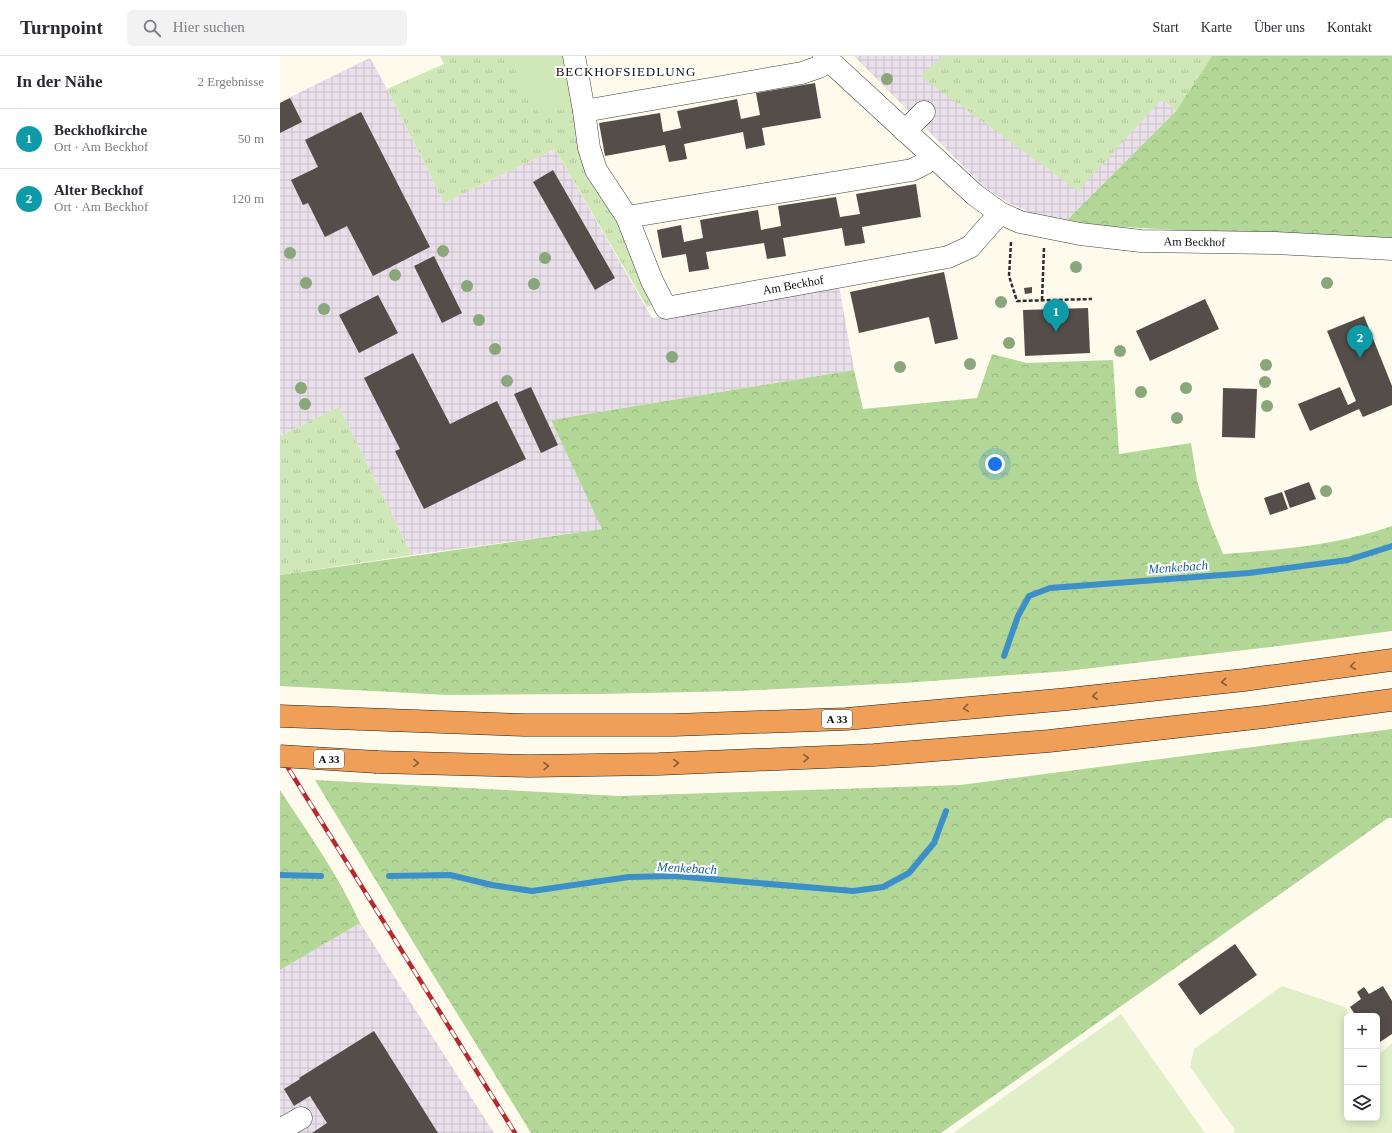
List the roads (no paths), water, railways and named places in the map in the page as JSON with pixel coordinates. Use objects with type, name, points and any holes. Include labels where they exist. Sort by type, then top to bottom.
[{"type":"highway","name":"A 33","points":[[280,716],[524,725],[674,725],[846,719],[1084,698],[1244,680],[1392,660]]},
{"type":"highway","name":"A 33","points":[[280,756],[377,762],[530,766],[659,764],[874,755],[1049,741],[1264,717],[1392,700]]},
{"type":"street","name":"Am Beckhof","points":[[574,56],[589,148],[596,170],[627,217],[652,281],[666,308],[948,257],[970,247],[1000,213]]},
{"type":"street","name":"Am Beckhof","points":[[584,111],[802,73],[819,67],[826,58],[975,195],[1000,213],[1020,222],[1080,234],[1141,242],[1275,243],[1392,250]]},
{"type":"street","points":[[905,131],[924,112]]},
{"type":"street","points":[[627,217],[912,170],[924,164],[932,156]]},
{"type":"street","points":[[280,1130],[302,1118]]},
{"type":"waterway","name":"Menkebach","points":[[1004,656],[1018,616],[1029,596],[1050,588],[1249,573],[1348,560],[1392,546]]},
{"type":"waterway","name":"Menkebach","points":[[389,876],[450,875],[492,885],[532,891],[629,877],[674,876],[853,891],[883,887],[909,873],[934,843],[946,811]]},
{"type":"waterway","name":"Menkebach","points":[[280,875],[321,876]]},
{"type":"railway","points":[[280,755],[515,1133]]},
{"type":"place","name":"Beckhofkirche","points":[[1056,332]]},
{"type":"place","name":"Alter Beckhof","points":[[1360,358]]},
{"type":"district","name":"BECKHOFSIEDLUNG","points":[[626,71]]}]
